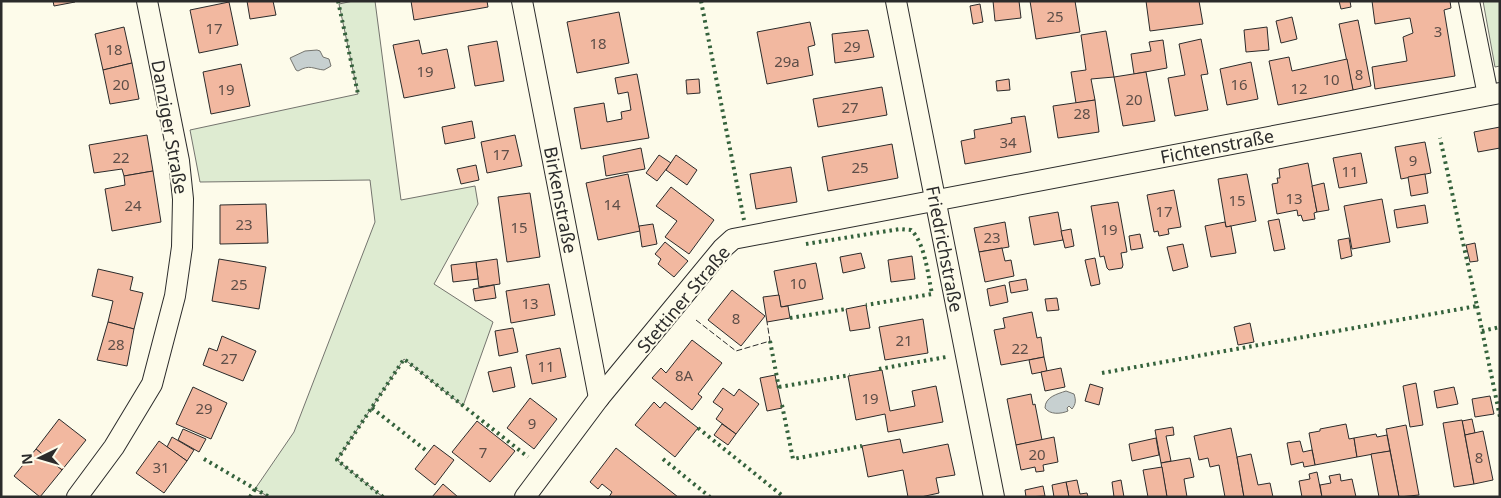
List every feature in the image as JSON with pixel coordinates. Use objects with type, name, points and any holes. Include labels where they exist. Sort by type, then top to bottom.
[{"type":"street","name":"Danziger Straße","points":[[77,497],[114,447],[152,384],[175,296],[182,247],[183,199],[179,161],[147,1]]},
{"type":"street","name":"Birkenstraße","points":[[522,1],[599,398]]},
{"type":"street","name":"Friedrichstraße","points":[[896,1],[994,497]]},
{"type":"street","points":[[1469,1],[1494,94]]},
{"type":"street","name":"Fichtenstraße","points":[[935,200],[1494,94]]},
{"type":"street","name":"Stettiner Straße","points":[[525,497],[599,398],[722,249],[733,240],[935,200]]},
{"type":"green space","points":[[353,1],[375,1],[401,200],[475,186],[478,204],[434,284],[493,322],[463,406],[404,359],[337,460],[383,497],[269,497],[255,489],[294,432],[375,222],[370,180],[200,182],[190,130],[358,94],[339,4]]},
{"type":"green space","points":[[1483,1],[1500,1],[1500,66],[1495,67]]},
{"type":"shaded area","points":[[305,51],[320,51],[323,57],[329,59],[331,66],[324,70],[309,67],[296,70],[290,58]]},
{"type":"shaded area","points":[[1066,391],[1074,394],[1075,402],[1072,409],[1069,406],[1067,408],[1068,411],[1056,413],[1050,412],[1045,408],[1049,399]]},
{"type":"building","points":[[53,1],[75,1],[75,2],[54,6]]},
{"type":"building","points":[[247,1],[273,1],[276,15],[250,19]]},
{"type":"building","points":[[411,1],[487,1],[488,7],[414,20]]},
{"type":"building","points":[[993,1],[1019,1],[1021,18],[995,21]]},
{"type":"building","points":[[1030,1],[1075,1],[1080,32],[1036,39]]},
{"type":"building","points":[[1146,1],[1199,1],[1203,24],[1150,31]]},
{"type":"building","points":[[1339,1],[1350,1],[1351,7],[1341,9]]},
{"type":"building","points":[[1372,1],[1450,1],[1451,8],[1444,10],[1455,76],[1375,89],[1372,67],[1407,61],[1403,37],[1413,33],[1410,18],[1375,24]]},
{"type":"building","points":[[229,2],[238,45],[199,53],[190,10]]},
{"type":"building","points":[[980,4],[983,22],[973,24],[970,6]]},
{"type":"building","points":[[619,12],[629,63],[577,73],[567,22]]},
{"type":"building","points":[[1292,17],[1297,39],[1281,43],[1276,21]]},
{"type":"building","points":[[1358,20],[1371,86],[1353,90],[1339,24]]},
{"type":"building","points":[[810,22],[815,45],[808,47],[813,75],[767,84],[757,32]]},
{"type":"building","points":[[124,27],[132,63],[103,70],[95,34]]},
{"type":"building","points":[[1267,27],[1269,50],[1246,52],[1244,30]]},
{"type":"building","points":[[868,30],[874,57],[835,63],[832,34]]},
{"type":"building","points":[[1106,31],[1114,77],[1091,79],[1095,100],[1076,103],[1071,72],[1086,70],[1081,35]]},
{"type":"building","points":[[1201,39],[1208,74],[1201,75],[1208,110],[1175,116],[1168,78],[1185,75],[1179,44]]},
{"type":"building","points":[[419,40],[422,54],[447,49],[455,88],[404,98],[393,45]]},
{"type":"building","points":[[1163,40],[1167,68],[1134,74],[1131,54],[1151,51],[1149,42]]},
{"type":"building","points":[[497,41],[504,81],[475,86],[468,46]]},
{"type":"building","points":[[1289,57],[1292,71],[1347,59],[1353,90],[1278,105],[1269,61]]},
{"type":"building","points":[[1251,62],[1258,99],[1227,105],[1220,69]]},
{"type":"building","points":[[132,63],[139,99],[110,104],[103,70]]},
{"type":"building","points":[[241,64],[250,106],[211,114],[203,72]]},
{"type":"building","points":[[1146,72],[1155,121],[1123,126],[1114,77]]},
{"type":"building","points":[[637,74],[649,138],[581,149],[574,108],[604,103],[607,122],[622,119],[621,112],[631,110],[628,92],[618,94],[615,78]]},
{"type":"building","points":[[699,79],[700,93],[687,94],[686,80]]},
{"type":"building","points":[[1009,79],[1010,90],[997,91],[996,81]]},
{"type":"building","points":[[882,87],[887,115],[818,127],[813,99]]},
{"type":"building","points":[[1095,100],[1099,132],[1058,138],[1053,106]]},
{"type":"building","points":[[1025,116],[1031,152],[965,164],[961,141],[975,138],[974,130],[1012,123],[1011,118]]},
{"type":"building","points":[[472,121],[475,138],[445,144],[442,127]]},
{"type":"building","points":[[1500,127],[1500,148],[1478,152],[1474,132]]},
{"type":"building","points":[[147,135],[153,171],[124,176],[122,169],[94,173],[89,145]]},
{"type":"building","points":[[515,135],[522,166],[487,173],[481,142]]},
{"type":"building","points":[[1425,142],[1431,173],[1401,179],[1395,147]]},
{"type":"building","points":[[892,144],[898,178],[828,191],[822,157]]},
{"type":"building","points":[[641,148],[645,169],[606,176],[603,156]]},
{"type":"building","points":[[1361,153],[1367,183],[1339,188],[1333,158]]},
{"type":"building","points":[[659,155],[671,163],[657,181],[646,173]]},
{"type":"building","points":[[676,155],[697,170],[687,185],[666,170]]},
{"type":"building","points":[[1308,163],[1317,212],[1314,213],[1315,219],[1303,221],[1301,215],[1298,216],[1297,210],[1277,214],[1272,184],[1278,183],[1277,178],[1280,178],[1279,169]]},
{"type":"building","points":[[476,165],[479,180],[461,184],[457,169]]},
{"type":"building","points":[[791,167],[797,202],[756,209],[750,174]]},
{"type":"building","points":[[153,171],[161,222],[112,231],[105,189],[125,185],[124,176]]},
{"type":"building","points":[[628,174],[640,231],[598,240],[586,183]]},
{"type":"building","points":[[1247,174],[1256,221],[1226,227],[1218,179]]},
{"type":"building","points":[[1425,174],[1428,193],[1411,196],[1408,177]]},
{"type":"building","points":[[1324,183],[1329,210],[1317,212],[1312,186]]},
{"type":"building","points":[[671,187],[714,220],[689,254],[665,237],[677,221],[656,206]]},
{"type":"building","points":[[1174,190],[1181,227],[1168,229],[1169,234],[1159,236],[1158,231],[1154,232],[1147,195]]},
{"type":"building","points":[[530,193],[540,257],[507,262],[498,197]]},
{"type":"building","points":[[1382,199],[1390,242],[1352,249],[1344,206]]},
{"type":"building","points":[[1118,202],[1127,252],[1121,253],[1122,268],[1109,270],[1104,256],[1100,257],[1091,206]]},
{"type":"building","points":[[266,204],[268,243],[220,244],[220,205]]},
{"type":"building","points":[[1425,205],[1428,223],[1397,228],[1394,210]]},
{"type":"building","points":[[1058,212],[1063,240],[1034,245],[1029,217]]},
{"type":"building","points":[[1279,219],[1285,249],[1274,251],[1268,221]]},
{"type":"building","points":[[1005,222],[1009,247],[979,252],[974,228]]},
{"type":"building","points":[[1225,222],[1226,227],[1231,226],[1236,253],[1211,257],[1205,226]]},
{"type":"building","points":[[653,224],[657,244],[642,247],[639,226]]},
{"type":"building","points":[[1071,229],[1074,246],[1065,248],[1061,231]]},
{"type":"building","points":[[1140,234],[1143,248],[1131,250],[1129,236]]},
{"type":"building","points":[[1349,238],[1352,256],[1341,259],[1338,240]]},
{"type":"building","points":[[665,242],[688,261],[674,277],[658,264],[661,259],[655,254]]},
{"type":"building","points":[[1475,243],[1478,261],[1470,262],[1466,245]]},
{"type":"building","points":[[1183,244],[1188,267],[1173,271],[1167,247]]},
{"type":"building","points":[[1002,248],[1005,261],[1011,260],[1014,276],[985,282],[979,252]]},
{"type":"building","points":[[861,253],[865,268],[843,273],[840,257]]},
{"type":"building","points":[[912,256],[915,279],[891,282],[888,260]]},
{"type":"building","points":[[1095,258],[1100,284],[1091,286],[1085,260]]},
{"type":"building","points":[[219,259],[266,267],[259,309],[212,301]]},
{"type":"building","points":[[497,259],[500,284],[479,287],[476,262]]},
{"type":"building","points":[[476,262],[478,279],[453,282],[451,265]]},
{"type":"building","points":[[816,263],[823,299],[781,307],[774,271]]},
{"type":"building","points":[[98,269],[133,277],[130,290],[143,293],[134,329],[108,322],[113,301],[92,296]]},
{"type":"building","points":[[1026,279],[1028,290],[1011,293],[1009,282]]},
{"type":"building","points":[[549,284],[555,315],[511,323],[506,291]]},
{"type":"building","points":[[494,285],[496,298],[475,301],[473,289]]},
{"type":"building","points":[[1005,285],[1008,302],[990,306],[987,289]]},
{"type":"building","points":[[732,290],[765,316],[741,346],[708,320]]},
{"type":"building","points":[[779,295],[781,307],[788,306],[790,318],[767,322],[763,297]]},
{"type":"building","points":[[1057,298],[1059,310],[1047,311],[1045,299]]},
{"type":"building","points":[[866,305],[870,328],[850,331],[846,309]]},
{"type":"building","points":[[1032,312],[1037,338],[1041,337],[1044,357],[1001,365],[994,330],[1005,328],[1003,318]]},
{"type":"building","points":[[923,319],[928,353],[885,360],[879,327]]},
{"type":"building","points":[[108,322],[134,329],[127,366],[97,360]]},
{"type":"building","points":[[1250,323],[1254,342],[1238,345],[1234,327]]},
{"type":"building","points":[[513,328],[518,352],[499,356],[495,331]]},
{"type":"building","points":[[222,336],[256,351],[243,381],[203,365],[209,348],[217,351]]},
{"type":"building","points":[[692,340],[722,363],[698,394],[702,397],[692,410],[652,378],[661,368],[666,373]]},
{"type":"building","points":[[560,348],[566,377],[532,384],[526,355]]},
{"type":"building","points":[[1044,357],[1047,371],[1032,374],[1029,360]]},
{"type":"building","points":[[511,367],[515,387],[493,392],[488,372]]},
{"type":"building","points":[[1061,368],[1065,387],[1045,391],[1041,372]]},
{"type":"building","points":[[882,370],[890,411],[915,406],[912,391],[936,386],[943,422],[888,432],[885,414],[856,420],[848,376]]},
{"type":"building","points":[[775,375],[782,408],[767,411],[760,378]]},
{"type":"building","points":[[1416,383],[1423,425],[1410,427],[1403,386]]},
{"type":"building","points":[[1090,384],[1103,388],[1099,405],[1085,401]]},
{"type":"building","points":[[193,387],[227,403],[211,439],[176,424]]},
{"type":"building","points":[[1454,387],[1458,404],[1437,408],[1434,391]]},
{"type":"building","points":[[723,388],[734,396],[739,389],[759,404],[736,434],[716,419],[723,409],[713,402]]},
{"type":"building","points":[[1031,394],[1033,405],[1035,404],[1042,440],[1016,445],[1007,399]]},
{"type":"building","points":[[1490,396],[1494,414],[1475,417],[1472,399]]},
{"type":"building","points":[[530,398],[557,419],[534,449],[507,428]]},
{"type":"building","points":[[654,402],[660,408],[665,402],[698,428],[675,457],[635,425]]},
{"type":"building","points":[[59,419],[86,440],[62,470],[36,449]]},
{"type":"building","points":[[1472,419],[1475,433],[1465,435],[1462,421]]},
{"type":"building","points":[[1462,420],[1474,484],[1454,487],[1443,423]]},
{"type":"building","points":[[477,421],[515,451],[490,482],[452,452]]},
{"type":"building","points":[[722,424],[736,434],[728,445],[714,435]]},
{"type":"building","points":[[1346,424],[1349,439],[1354,438],[1357,457],[1315,465],[1309,433]]},
{"type":"building","points":[[1406,425],[1419,495],[1399,497],[1386,429]]},
{"type":"building","points":[[1173,427],[1174,435],[1166,436],[1171,461],[1161,463],[1155,430]]},
{"type":"building","points":[[1231,428],[1244,497],[1225,497],[1219,465],[1210,467],[1208,458],[1199,460],[1194,436]]},
{"type":"building","points":[[183,429],[206,439],[199,452],[178,440]]},
{"type":"building","points":[[1483,431],[1493,480],[1474,484],[1465,435]]},
{"type":"building","points":[[1376,434],[1377,437],[1387,435],[1390,451],[1357,457],[1354,438]]},
{"type":"building","points":[[172,437],[194,450],[187,461],[167,447]]},
{"type":"building","points":[[1054,437],[1058,462],[1043,465],[1044,471],[1036,472],[1035,467],[1021,470],[1016,445]]},
{"type":"building","points":[[1156,438],[1159,455],[1132,461],[1129,444]]},
{"type":"building","points":[[900,439],[903,453],[948,444],[955,475],[936,478],[939,493],[921,497],[908,497],[903,470],[868,477],[862,446]]},
{"type":"building","points":[[159,441],[187,461],[164,493],[136,473]]},
{"type":"building","points":[[1300,441],[1303,452],[1312,450],[1315,465],[1304,467],[1303,462],[1291,465],[1287,443]]},
{"type":"building","points":[[434,445],[454,460],[435,485],[415,469]]},
{"type":"building","points":[[616,448],[678,497],[609,497],[612,492],[602,484],[598,489],[590,482]]},
{"type":"building","points":[[36,449],[62,470],[40,497],[14,476]]},
{"type":"building","points":[[1390,451],[1399,497],[1379,497],[1371,454]]},
{"type":"building","points":[[1251,454],[1258,485],[1270,483],[1273,497],[1244,497],[1237,457]]},
{"type":"building","points":[[1190,458],[1194,477],[1184,479],[1187,497],[1167,497],[1161,463]]},
{"type":"building","points":[[1162,467],[1167,497],[1148,497],[1143,470]]},
{"type":"building","points":[[1317,472],[1322,497],[1302,497],[1299,481],[1310,479],[1309,474]]},
{"type":"building","points":[[1340,474],[1341,481],[1352,479],[1356,497],[1322,497],[1320,485],[1331,483],[1329,476]]},
{"type":"building","points":[[1077,480],[1080,494],[1087,493],[1088,497],[1069,497],[1066,482]]},
{"type":"building","points":[[1121,480],[1124,497],[1114,497],[1112,482]]},
{"type":"building","points":[[1066,482],[1069,497],[1054,497],[1052,485]]},
{"type":"building","points":[[443,484],[458,497],[432,497]]},
{"type":"building","points":[[1043,486],[1045,496],[1026,497],[1025,490]]},
{"type":"hedge","points":[[338,1],[358,94]]},
{"type":"hedge","points":[[701,1],[744,220]]},
{"type":"hedge","points":[[1102,373],[1477,306],[1440,138]]},
{"type":"hedge","points":[[806,244],[900,229],[911,230],[923,251],[932,294],[866,305]]},
{"type":"hedge","points":[[1477,306],[1500,417]]},
{"type":"hedge","points":[[790,318],[846,309]]},
{"type":"hedge","points":[[1482,331],[1500,327]]},
{"type":"hedge","points":[[770,341],[779,388]]},
{"type":"hedge","points":[[879,369],[946,357]]},
{"type":"hedge","points":[[383,497],[337,460],[404,359],[528,457]]},
{"type":"hedge","points":[[779,387],[850,375]]},
{"type":"hedge","points":[[782,405],[793,459],[862,446]]},
{"type":"hedge","points":[[372,408],[428,452]]},
{"type":"hedge","points":[[698,428],[784,497]]},
{"type":"hedge","points":[[204,459],[269,497]]},
{"type":"hedge","points":[[663,459],[710,497]]},
{"type":"hedge","points":[[250,497],[255,489]]},
{"type":"fence","points":[[696,320],[736,351],[770,341],[767,322]]}]
